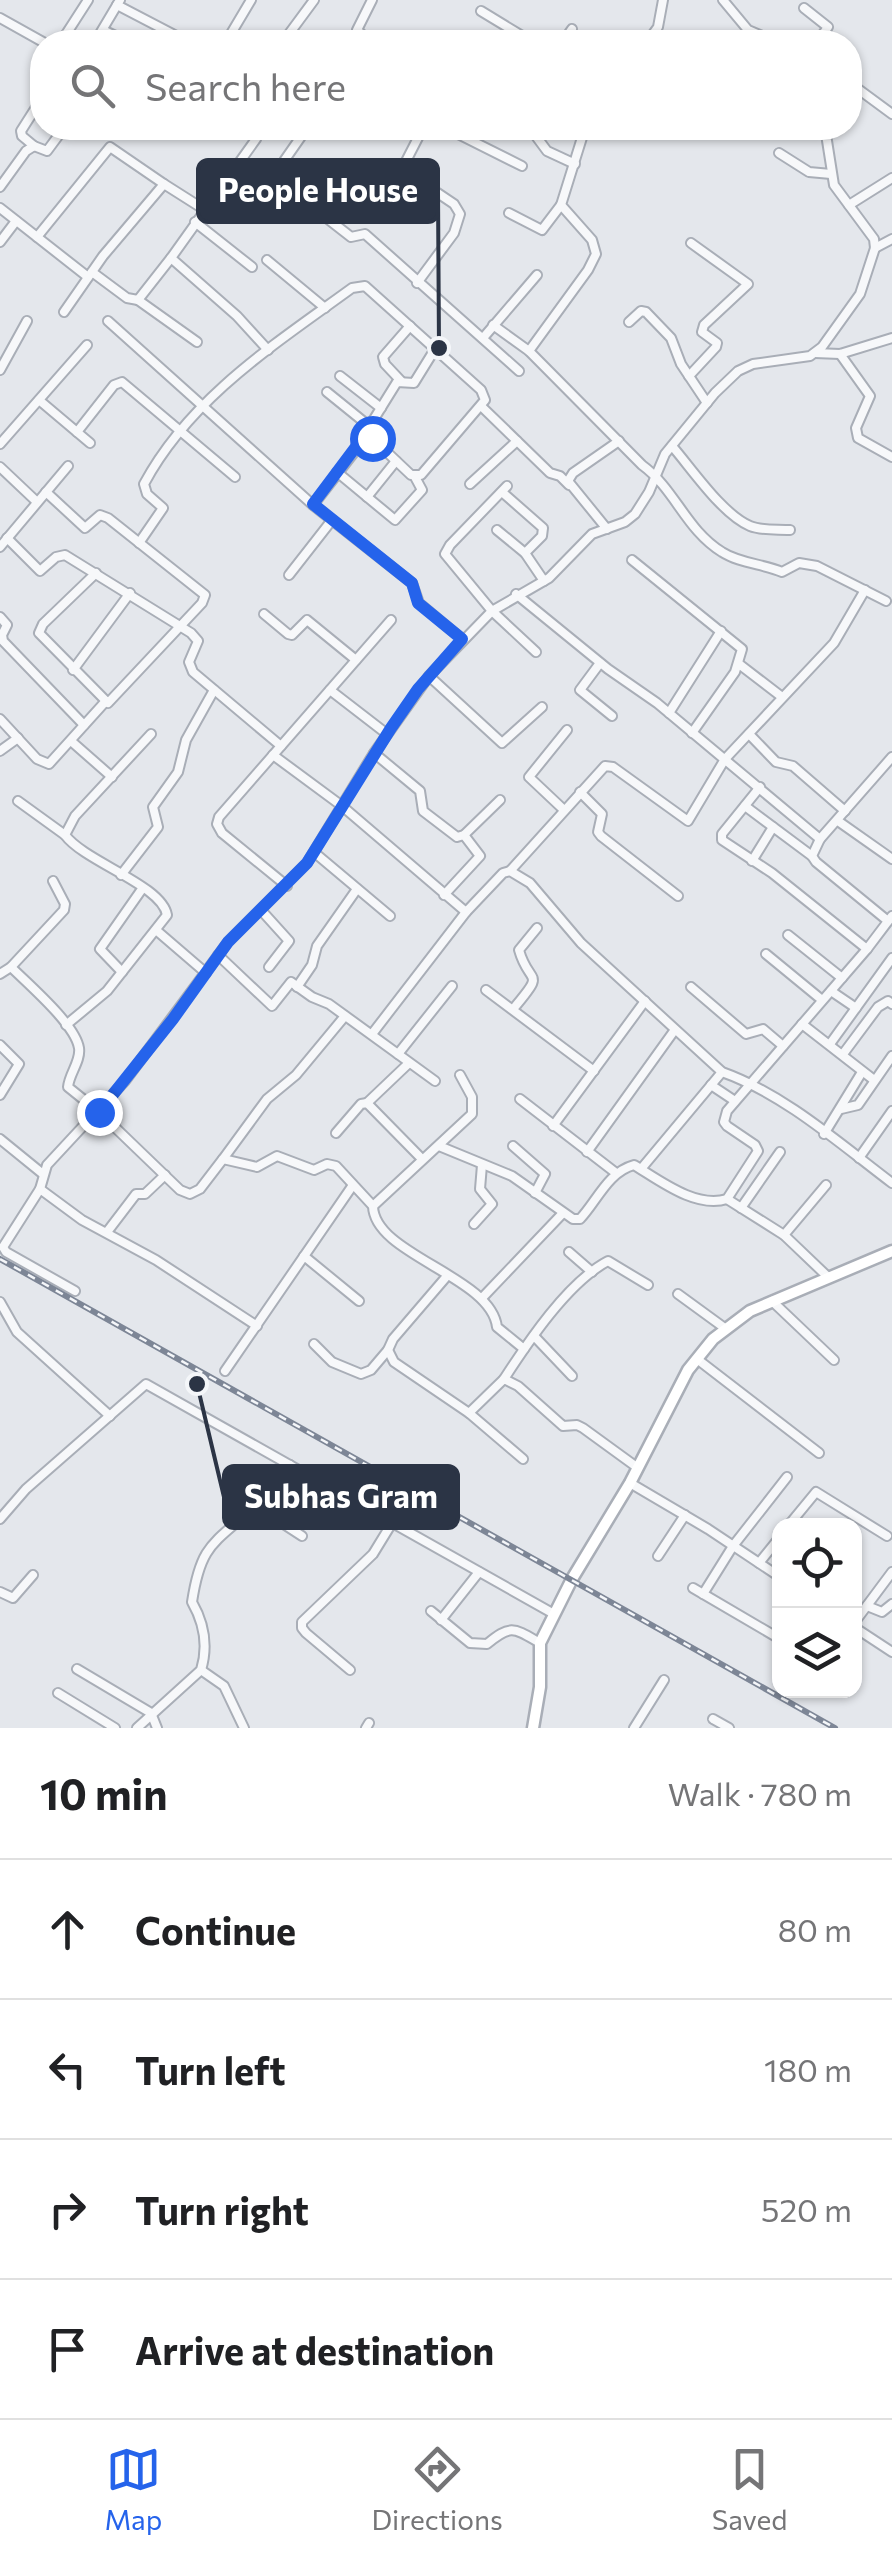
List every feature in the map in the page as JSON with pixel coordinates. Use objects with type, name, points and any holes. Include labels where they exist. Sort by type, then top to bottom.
[{"type":"main road","points":[[533,1728],[540,1687],[540,1643],[688,1370],[713,1338],[750,1311],[892,1251]]},
{"type":"street","points":[[69,30],[88,0]]},
{"type":"street","points":[[233,30],[251,0]]},
{"type":"street","points":[[292,30],[314,0]]},
{"type":"street","points":[[357,30],[372,0]]},
{"type":"street","points":[[656,30],[663,0]]},
{"type":"street","points":[[103,30],[119,3],[167,30]]},
{"type":"street","points":[[730,3],[748,30]]},
{"type":"street","points":[[804,8],[828,27],[826,30]]},
{"type":"street","points":[[481,11],[512,30]]},
{"type":"street","points":[[0,18],[30,35]]},
{"type":"street","points":[[862,91],[891,112]]},
{"type":"street","points":[[30,117],[22,136],[48,151],[56,140]]},
{"type":"street","points":[[138,300],[255,140]]},
{"type":"street","points":[[284,161],[298,140]]},
{"type":"street","points":[[417,140],[402,169],[454,204],[460,214],[454,233],[417,283]]},
{"type":"street","points":[[470,140],[522,166]]},
{"type":"street","points":[[539,140],[547,151],[575,164]]},
{"type":"street","points":[[510,213],[542,230],[560,204],[582,140]]},
{"type":"street","points":[[75,1290],[6,1252],[3,1236],[40,1189],[47,1165],[99,1112],[218,956],[315,852],[374,754],[429,676],[492,611],[544,581],[592,534],[625,522],[635,514],[672,446],[738,371],[753,364],[793,360],[815,352],[832,336],[860,294],[875,248],[867,228],[834,185],[826,140]]},
{"type":"street","points":[[0,188],[26,151],[34,146]]},
{"type":"street","points":[[37,238],[110,147],[205,210]]},
{"type":"street","points":[[779,153],[809,172],[832,174]]},
{"type":"street","points":[[232,171],[287,206]]},
{"type":"street","points":[[850,205],[892,178]]},
{"type":"street","points":[[64,312],[164,184]]},
{"type":"street","points":[[529,351],[596,254],[592,240],[560,204]]},
{"type":"street","points":[[0,208],[37,238],[127,298],[138,300],[196,342]]},
{"type":"street","points":[[319,212],[351,237],[365,234],[518,370]]},
{"type":"street","points":[[0,242],[16,221]]},
{"type":"street","points":[[195,222],[252,266]]},
{"type":"street","points":[[875,248],[892,239]]},
{"type":"street","points":[[688,376],[716,347],[702,332],[704,325],[748,284],[691,244]]},
{"type":"street","points":[[172,258],[237,316],[268,350]]},
{"type":"street","points":[[267,260],[325,308]]},
{"type":"street","points":[[483,338],[538,274]]},
{"type":"street","points":[[139,542],[163,508],[147,494],[144,484],[203,404],[268,350],[358,285],[365,286],[485,395],[481,406],[416,477]]},
{"type":"street","points":[[629,322],[640,311],[646,312],[671,338],[688,376],[707,403]]},
{"type":"street","points":[[0,370],[27,321]]},
{"type":"street","points":[[108,322],[313,504],[412,583],[418,603],[462,639]]},
{"type":"street","points":[[493,325],[529,351],[657,475],[694,529],[726,554],[782,572],[800,563],[817,566],[886,601]]},
{"type":"street","points":[[410,326],[383,357],[384,364],[401,381],[414,383],[435,349]]},
{"type":"street","points":[[815,352],[840,354],[892,338]]},
{"type":"street","points":[[0,444],[87,345]]},
{"type":"street","points":[[840,354],[870,396],[856,428],[858,438],[892,456]]},
{"type":"street","points":[[340,376],[381,408]]},
{"type":"street","points":[[313,504],[401,381]]},
{"type":"street","points":[[77,432],[114,386],[122,382],[236,476]]},
{"type":"street","points":[[327,392],[370,426]]},
{"type":"street","points":[[39,400],[90,443]]},
{"type":"street","points":[[481,406],[550,473],[560,476],[607,529]]},
{"type":"street","points":[[337,472],[395,520],[422,490],[416,477],[372,438],[361,440]]},
{"type":"street","points":[[569,485],[573,473],[619,440]]},
{"type":"street","points":[[470,484],[517,441]]},
{"type":"street","points":[[672,446],[722,504],[746,524],[790,530]]},
{"type":"street","points":[[366,497],[396,461]]},
{"type":"street","points":[[0,547],[68,466]]},
{"type":"street","points":[[0,467],[36,502]]},
{"type":"street","points":[[525,553],[542,536],[544,528],[505,489],[445,554],[492,611],[536,652]]},
{"type":"street","points":[[0,719],[37,759],[49,764],[104,702],[112,701],[206,595],[104,516],[85,528],[46,492]]},
{"type":"street","points":[[289,575],[332,520]]},
{"type":"street","points":[[497,530],[525,553],[544,581]]},
{"type":"street","points":[[7,538],[40,570],[65,555],[180,626],[198,641],[190,667],[281,746]]},
{"type":"street","points":[[632,560],[742,649],[739,664],[692,733]]},
{"type":"street","points":[[96,573],[40,629],[41,638],[104,702]]},
{"type":"street","points":[[372,1034],[466,912],[503,873],[510,871],[608,765],[688,822],[725,758],[834,643],[865,590]]},
{"type":"street","points":[[73,670],[130,594]]},
{"type":"street","points":[[516,594],[760,786],[820,839]]},
{"type":"street","points":[[264,614],[292,635],[308,620],[356,660]]},
{"type":"street","points":[[0,617],[7,624],[3,642],[84,725]]},
{"type":"street","points":[[286,886],[222,833],[217,824],[391,620]]},
{"type":"street","points":[[669,713],[721,631]]},
{"type":"street","points":[[600,663],[580,690],[612,716]]},
{"type":"street","points":[[739,664],[782,696]]},
{"type":"street","points":[[429,676],[502,743],[542,707]]},
{"type":"street","points":[[121,875],[158,827],[153,807],[178,772],[186,740],[214,690]]},
{"type":"street","points":[[330,690],[387,734]]},
{"type":"street","points":[[564,810],[530,777],[568,730]]},
{"type":"street","points":[[65,835],[75,816],[151,734]]},
{"type":"street","points":[[749,734],[776,762],[793,766],[846,811]]},
{"type":"street","points":[[0,751],[18,738]]},
{"type":"street","points":[[71,741],[112,777]]},
{"type":"street","points":[[374,754],[420,791],[423,811],[457,837],[464,835],[500,800]]},
{"type":"street","points":[[274,755],[342,806],[466,912]]},
{"type":"street","points":[[812,856],[820,839],[892,758]]},
{"type":"street","points":[[760,786],[722,834],[722,840],[868,949]]},
{"type":"street","points":[[580,792],[602,814],[598,832],[601,836],[678,896]]},
{"type":"street","points":[[18,800],[167,908],[165,920],[107,991],[66,1025]]},
{"type":"street","points":[[439,1146],[512,1176],[563,1213],[580,1218],[616,1173],[628,1166],[703,1201],[727,1200],[758,1151],[724,1122],[735,1101],[868,949],[890,918],[745,806]]},
{"type":"street","points":[[838,821],[892,860]]},
{"type":"street","points":[[752,861],[773,827]]},
{"type":"street","points":[[444,894],[480,856],[464,835]]},
{"type":"street","points":[[315,852],[390,916]]},
{"type":"street","points":[[510,871],[530,883],[568,930],[722,1072],[750,1082],[892,1183]]},
{"type":"street","points":[[0,974],[12,967],[64,910],[54,881]]},
{"type":"street","points":[[122,972],[100,949],[142,889]]},
{"type":"street","points":[[297,986],[312,965],[317,946],[358,889]]},
{"type":"street","points":[[261,910],[288,941],[270,967]]},
{"type":"street","points":[[514,1008],[534,980],[518,950],[537,928]]},
{"type":"street","points":[[156,930],[206,973]]},
{"type":"street","points":[[788,935],[842,978]]},
{"type":"street","points":[[766,954],[822,1000]]},
{"type":"street","points":[[218,956],[272,1006],[291,982],[372,1034],[435,1081]]},
{"type":"street","points":[[830,1044],[892,958]]},
{"type":"street","points":[[12,967],[66,1025],[79,1049],[68,1087],[180,1190],[190,1194],[200,1189],[268,1099],[296,1075],[345,1016]]},
{"type":"street","points":[[398,1054],[452,986]]},
{"type":"street","points":[[692,987],[746,1034],[763,1029],[783,1046]]},
{"type":"street","points":[[486,990],[594,1071]]},
{"type":"street","points":[[831,991],[856,1008]]},
{"type":"street","points":[[553,1126],[645,1001]]},
{"type":"street","points":[[843,1054],[878,1006],[888,1001],[892,1004]]},
{"type":"street","points":[[802,1024],[874,1080]]},
{"type":"street","points":[[587,1152],[674,1031]]},
{"type":"street","points":[[0,1045],[19,1064],[0,1095]]},
{"type":"street","points":[[841,1109],[858,1105],[892,1056]]},
{"type":"street","points":[[336,1133],[361,1104],[367,1103],[409,1063]]},
{"type":"street","points":[[640,1169],[722,1072]]},
{"type":"street","points":[[824,1134],[862,1072]]},
{"type":"street","points":[[373,1206],[472,1114],[472,1097],[460,1076]]},
{"type":"street","points":[[712,1084],[735,1101]]},
{"type":"street","points":[[520,1099],[616,1173]]},
{"type":"street","points":[[367,1103],[421,1158]]},
{"type":"street","points":[[859,1158],[892,1111]]},
{"type":"street","points":[[0,1138],[44,1174]]},
{"type":"street","points":[[513,1146],[546,1174],[536,1193]]},
{"type":"street","points":[[741,1208],[780,1152]]},
{"type":"street","points":[[223,1159],[257,1167],[277,1156],[314,1170],[328,1164],[336,1166],[373,1206],[374,1218],[387,1234],[482,1298],[496,1314],[497,1327],[524,1348]]},
{"type":"street","points":[[474,1224],[492,1204],[480,1189],[482,1164]]},
{"type":"street","points":[[107,1232],[136,1194],[148,1192],[164,1175]]},
{"type":"street","points":[[224,1370],[353,1185]]},
{"type":"street","points":[[784,1235],[826,1185]]},
{"type":"street","points":[[40,1189],[82,1220],[256,1326]]},
{"type":"street","points":[[727,1200],[784,1235],[828,1277]]},
{"type":"street","points":[[482,1298],[563,1213]]},
{"type":"street","points":[[569,1252],[592,1272]]},
{"type":"street","points":[[304,1256],[359,1301]]},
{"type":"street","points":[[469,1413],[504,1379],[524,1348],[592,1272],[608,1261],[648,1285]]},
{"type":"street","points":[[314,1344],[332,1362],[361,1374],[370,1370],[388,1350],[392,1338],[447,1276]]},
{"type":"street","points":[[678,1294],[726,1329]]},
{"type":"street","points":[[772,1301],[834,1360]]},
{"type":"street","points":[[0,1302],[17,1332],[110,1416]]},
{"type":"street","points":[[534,1336],[572,1376]]},
{"type":"street","points":[[388,1350],[394,1362],[469,1413],[523,1459]]},
{"type":"street","points":[[697,1359],[819,1453]]},
{"type":"street","points":[[504,1379],[518,1386],[563,1426],[583,1428],[638,1468]]},
{"type":"street","points":[[0,1519],[26,1489],[146,1384],[554,1614]]},
{"type":"street","points":[[136,1728],[202,1670],[203,1620],[192,1602],[202,1559],[214,1540],[256,1506],[290,1465]]},
{"type":"street","points":[[704,1594],[734,1546],[787,1477]]},
{"type":"street","points":[[630,1483],[772,1572]]},
{"type":"street","points":[[795,1518],[816,1492],[859,1518]]},
{"type":"street","points":[[256,1506],[302,1536]]},
{"type":"street","points":[[658,1556],[685,1515]]},
{"type":"street","points":[[862,1520],[887,1536]]},
{"type":"street","points":[[350,1670],[306,1633],[302,1622],[373,1554],[392,1523]]},
{"type":"street","points":[[759,1563],[772,1547]]},
{"type":"street","points":[[442,1620],[479,1572]]},
{"type":"street","points":[[862,1613],[892,1572]]},
{"type":"street","points":[[0,1592],[13,1598],[33,1575]]},
{"type":"street","points":[[693,1588],[772,1634]]},
{"type":"street","points":[[867,1606],[882,1612],[892,1604]]},
{"type":"street","points":[[431,1611],[470,1643],[487,1644],[506,1630],[517,1630],[540,1643]]},
{"type":"street","points":[[862,1631],[892,1652]]},
{"type":"street","points":[[77,1669],[150,1713],[156,1728]]},
{"type":"street","points":[[202,1670],[224,1686],[244,1728]]},
{"type":"street","points":[[634,1728],[664,1680]]},
{"type":"street","points":[[58,1694],[115,1728]]},
{"type":"street","points":[[713,1719],[729,1728]]},
{"type":"railway","points":[[0,1259],[835,1728]]},
{"type":"place","name":"People House","points":[[439,348]]},
{"type":"place","name":"Subhas Gram","points":[[197,1384]]},
{"type":"route","points":[[99,1112],[228,942],[307,863],[391,728],[418,689],[462,639],[418,603],[412,583],[313,504],[361,440],[372,438]]}]
